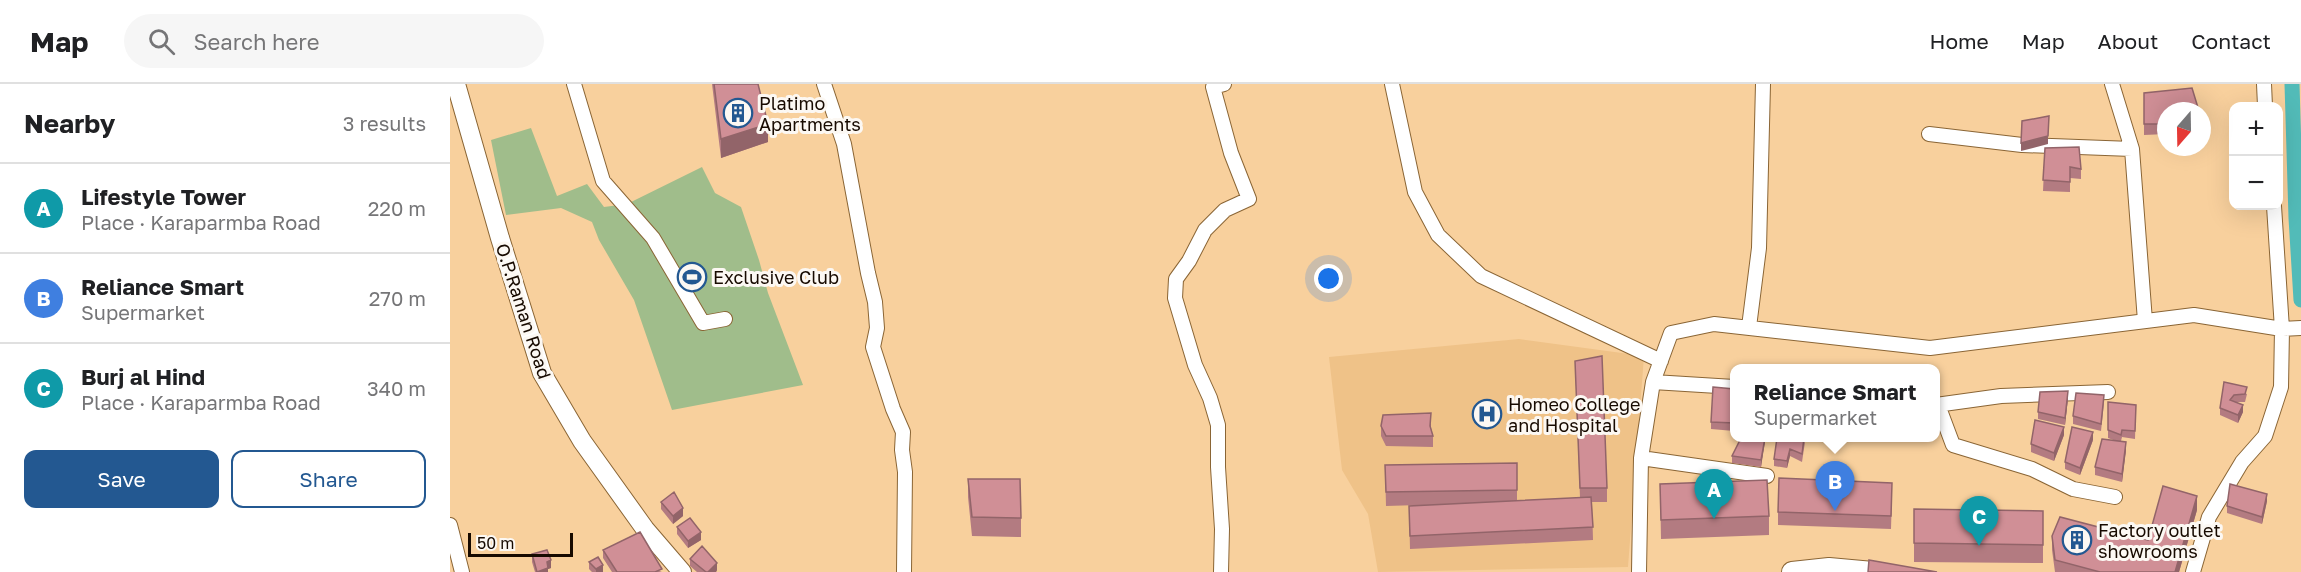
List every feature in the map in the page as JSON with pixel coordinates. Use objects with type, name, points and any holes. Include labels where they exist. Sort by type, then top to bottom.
[{"type":"main road","points":[[1792,572],[1829,568],[1873,572]]},
{"type":"street","name":"O.P.Raman Road","points":[[456,84],[542,373],[582,441],[645,529],[682,572]]},
{"type":"street","points":[[574,84],[603,181],[653,238],[702,323],[725,319]]},
{"type":"street","points":[[824,84],[844,144],[875,302],[877,328],[873,347],[903,432],[904,572]]},
{"type":"street","points":[[1221,572],[1222,529],[1218,425],[1210,398],[1195,365],[1175,298],[1176,279],[1189,261],[1205,230],[1225,210],[1249,199],[1231,153],[1213,87],[1224,84]]},
{"type":"street","points":[[1392,84],[1415,192],[1438,235],[1481,276],[1661,361]]},
{"type":"street","points":[[1749,327],[1759,248],[1764,84]]},
{"type":"street","points":[[2112,84],[2132,149],[2145,321]]},
{"type":"street","points":[[2264,84],[2265,102]]},
{"type":"street","points":[[1929,134],[2022,145],[2132,149]]},
{"type":"street","points":[[2193,572],[2209,517],[2242,462],[2265,436],[2281,387],[2283,329],[2274,210]]},
{"type":"street","points":[[1639,572],[1641,458],[1653,382],[1671,333],[1714,324],[1930,348],[2194,315],[2283,329],[2301,328]]},
{"type":"street","points":[[1653,382],[1730,387]]},
{"type":"street","points":[[1940,405],[2001,396],[2108,392]]},
{"type":"street","points":[[1940,413],[1953,446],[2032,469],[2073,489],[2115,497]]},
{"type":"street","points":[[1641,458],[1767,476]]},
{"type":"street","points":[[450,525],[462,572]]},
{"type":"shaded area","name":"Homeo College and Hospital","points":[[1519,339],[1644,356],[1628,567],[1378,572],[1368,514],[1342,470],[1329,357]]},
{"type":"green space","name":"Exclusive Club","points":[[531,128],[557,196],[587,184],[604,207],[627,204],[702,167],[715,193],[741,207],[768,293],[803,385],[672,410],[634,300],[599,240],[592,222],[561,208],[506,215],[491,140]]},
{"type":"building","name":"Platimo Apartments","points":[[714,84],[758,84],[768,124],[721,139]]},
{"type":"building","points":[[2192,88],[2196,102],[2157,102],[2157,124],[2144,124],[2144,93]]},
{"type":"building","points":[[2049,116],[2048,136],[2021,143],[2022,121]]},
{"type":"building","points":[[2079,147],[2081,169],[2070,167],[2070,182],[2043,180],[2045,148]]},
{"type":"building","points":[[1602,356],[1607,488],[1580,488],[1575,361]]},
{"type":"building","points":[[2224,382],[2247,387],[2245,394],[2234,395],[2230,400],[2243,405],[2238,415],[2220,408]]},
{"type":"building","points":[[1713,387],[1730,389],[1730,423],[1711,422]]},
{"type":"building","points":[[2068,391],[2065,418],[2038,412],[2040,392]]},
{"type":"building","points":[[2076,393],[2104,395],[2101,424],[2073,416]]},
{"type":"building","points":[[2108,402],[2136,405],[2135,431],[2122,430],[2121,435],[2108,430]]},
{"type":"building","points":[[1431,413],[1430,426],[1433,436],[1386,436],[1381,426],[1383,415]]},
{"type":"building","points":[[2035,420],[2064,427],[2054,453],[2031,444]]},
{"type":"building","points":[[2072,427],[2093,432],[2080,468],[2065,462]]},
{"type":"building","points":[[2102,439],[2126,442],[2122,474],[2095,467]]},
{"type":"building","points":[[1739,442],[1764,442],[1761,460],[1732,456]]},
{"type":"building","points":[[1776,442],[1804,442],[1802,454],[1790,449],[1787,461],[1774,459]]},
{"type":"building","points":[[1517,463],[1517,490],[1386,492],[1385,465]]},
{"type":"building","points":[[1779,478],[1892,483],[1891,516],[1778,512]]},
{"type":"building","points":[[968,479],[1020,479],[1021,518],[972,517]]},
{"type":"building","points":[[1767,480],[1769,516],[1661,520],[1660,484]]},
{"type":"building","points":[[2230,484],[2267,494],[2262,517],[2227,506]]},
{"type":"building","name":"Factory outlet showrooms","points":[[2163,486],[2197,496],[2175,572],[2100,572],[2055,560],[2052,536],[2060,517],[2148,540]]},
{"type":"building","points":[[674,492],[683,508],[673,516],[661,502]]},
{"type":"building","points":[[1591,497],[1593,527],[1410,536],[1409,506]]},
{"type":"building","points":[[1914,509],[2043,511],[2043,545],[1914,543]]},
{"type":"building","points":[[690,518],[701,532],[688,541],[677,527]]},
{"type":"building","points":[[640,532],[662,569],[655,572],[617,572],[603,550]]},
{"type":"building","points":[[702,546],[717,563],[708,572],[690,559]]},
{"type":"building","points":[[547,550],[551,560],[547,562],[548,568],[537,572],[532,554]]},
{"type":"building","points":[[598,557],[603,565],[596,569],[589,562]]},
{"type":"building","points":[[1869,560],[1937,572],[1868,572]]},
{"type":"waterway","points":[[2292,84],[2301,300]]},
{"type":"place","name":"Platimo Apartments","points":[[738,113]]},
{"type":"place","name":"Exclusive Club","points":[[692,277]]},
{"type":"place","name":"Homeo College and Hospital","points":[[1487,414]]},
{"type":"place","name":"Reliance Smart","points":[[1835,511]]},
{"type":"place","name":"Lifestyle Tower","points":[[1714,519]]},
{"type":"place","name":"Factory outlet showrooms","points":[[2077,540]]},
{"type":"place","name":"Burj al Hind","points":[[1979,546]]}]
